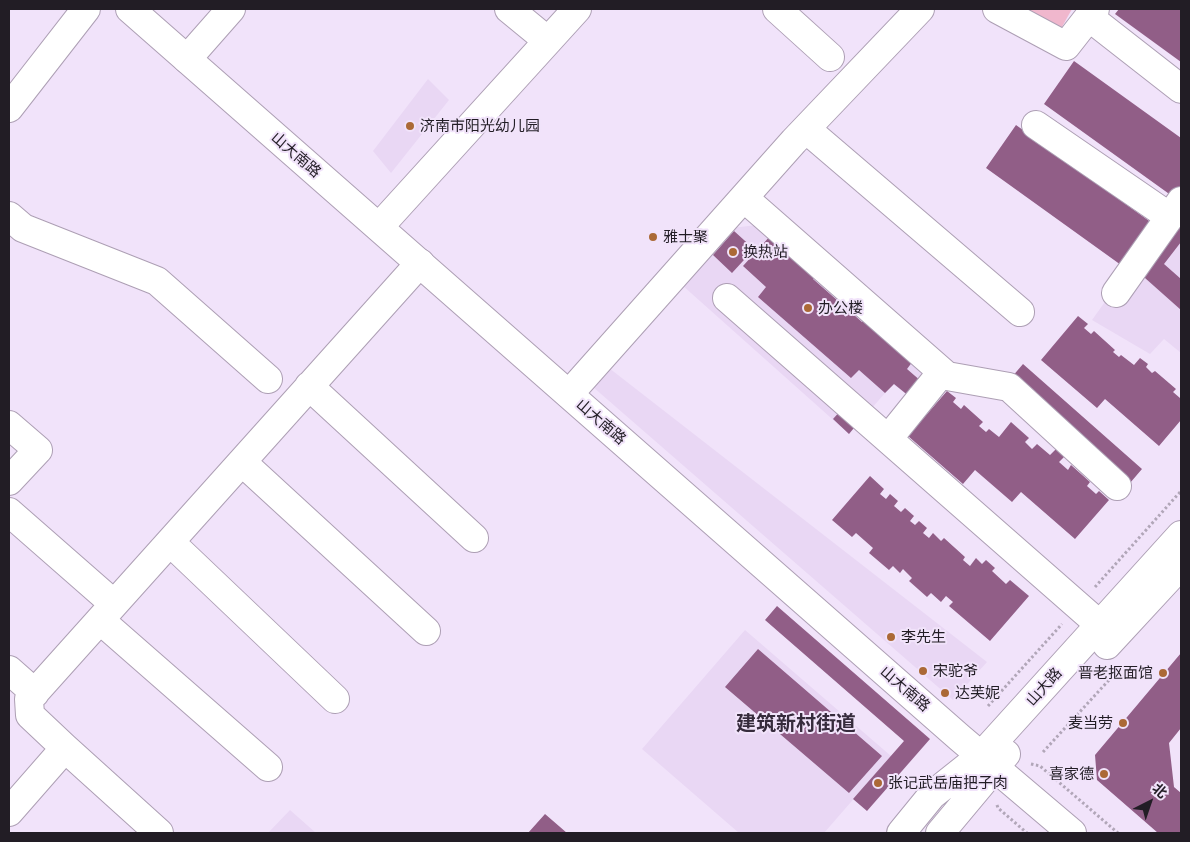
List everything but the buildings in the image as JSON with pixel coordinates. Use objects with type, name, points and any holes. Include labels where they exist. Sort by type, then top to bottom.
[{"type":"street","points":[[9,108],[86,9]]},
{"type":"street","name":"山大南路","points":[[130,9],[988,762],[1072,833]]},
{"type":"street","points":[[187,59],[232,9]]},
{"type":"street","points":[[509,9],[548,41]]},
{"type":"street","points":[[378,227],[577,9]]},
{"type":"street","points":[[777,9],[830,56]]},
{"type":"street","points":[[569,394],[806,129],[920,9]]},
{"type":"street","points":[[997,9],[1066,46],[1094,15],[1181,89]]},
{"type":"street","points":[[1036,125],[1176,208],[1116,293]]},
{"type":"street","points":[[806,129],[1020,312]]},
{"type":"street","points":[[744,198],[947,376],[1008,386],[1117,486]]},
{"type":"street","points":[[9,216],[23,228],[157,281],[268,379]]},
{"type":"street","points":[[159,833],[30,715],[29,699],[420,263]]},
{"type":"street","points":[[726,298],[1100,625]]},
{"type":"street","points":[[888,439],[942,372]]},
{"type":"street","points":[[309,386],[474,538]]},
{"type":"street","points":[[9,424],[38,450],[9,481]]},
{"type":"street","points":[[242,462],[426,631]]},
{"type":"street","points":[[9,512],[107,612],[268,767]]},
{"type":"street","name":"山大路","points":[[940,833],[988,762],[1100,625],[1181,535]]},
{"type":"street","points":[[170,542],[335,699]]},
{"type":"street","name":"山大路","points":[[901,833],[932,795],[988,762],[1178,574]]},
{"type":"street","points":[[9,670],[35,694]]},
{"type":"street","points":[[9,812],[65,748]]},
{"type":"path","points":[[1043,752],[1122,666]]},
{"type":"shaded area","points":[[1014,9],[1072,9],[1058,34]]},
{"type":"shaded area","name":"济南市阳光幼儿园","points":[[428,79],[449,100],[391,173],[373,151]]},
{"type":"shaded area","points":[[1181,195],[1181,353],[1164,339],[1150,354],[1092,320]]},
{"type":"shaded area","points":[[782,222],[940,361],[910,397],[893,384],[849,434],[682,285],[732,228]]},
{"type":"shaded area","points":[[609,368],[987,662],[953,700],[593,387]]},
{"type":"shaded area","points":[[745,630],[891,756],[824,833],[739,833],[642,749]]},
{"type":"shaded area","points":[[290,810],[316,833],[268,833]]},
{"type":"place","name":"济南市阳光幼儿园","points":[[410,126]]},
{"type":"place","name":"雅士聚","points":[[653,237]]},
{"type":"place","name":"换热站","points":[[733,252]]},
{"type":"place","name":"办公楼","points":[[808,308]]},
{"type":"place","name":"李先生","points":[[891,637]]},
{"type":"place","name":"宋驼爷","points":[[923,671]]},
{"type":"place","name":"晋老抠面馆","points":[[1163,673]]},
{"type":"place","name":"达芙妮","points":[[945,693]]},
{"type":"place","name":"麦当劳","points":[[1123,723]]},
{"type":"place","name":"喜家德","points":[[1104,774]]},
{"type":"place","name":"张记武岳庙把子肉","points":[[878,783]]},
{"type":"district","name":"建筑新村街道","points":[[796,724]]}]
